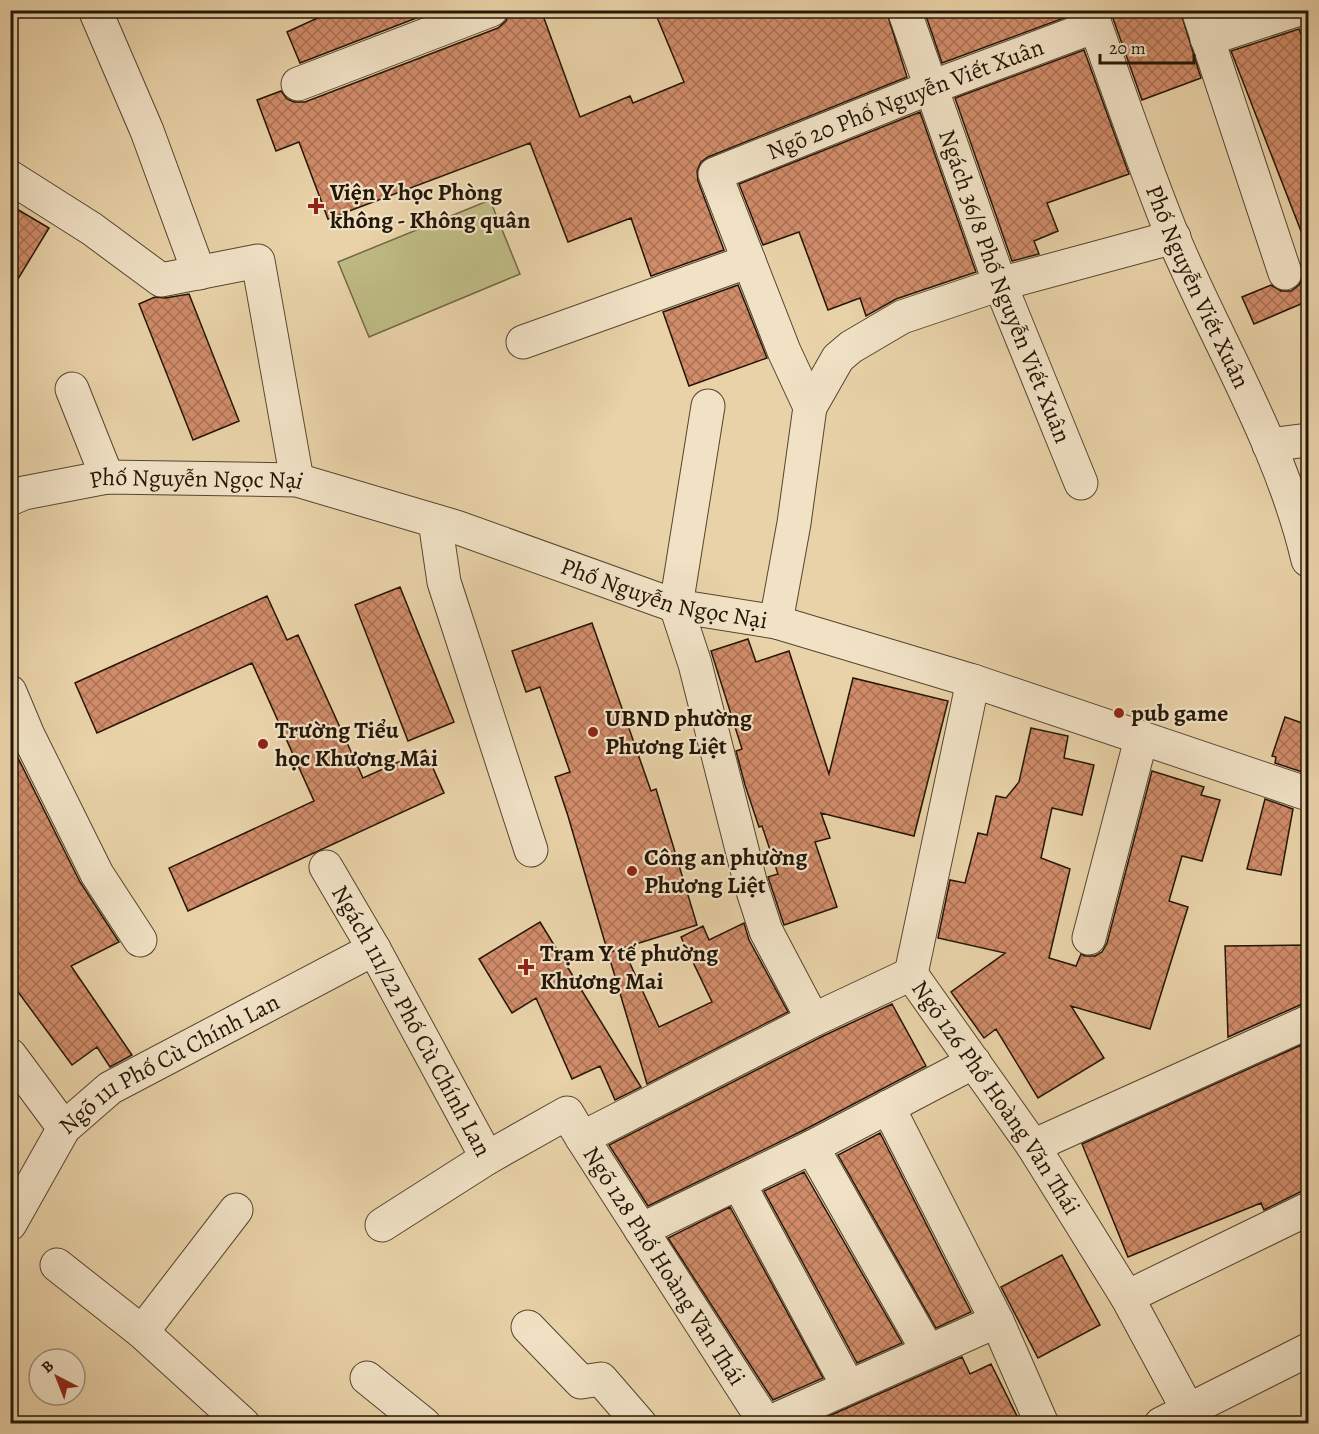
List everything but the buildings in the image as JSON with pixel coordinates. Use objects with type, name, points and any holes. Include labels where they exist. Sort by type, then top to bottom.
[{"type":"street","points":[[95,10],[147,131],[199,273]]},
{"type":"street","points":[[298,84],[491,10]]},
{"type":"street","name":"Ngách 36/8 Phố Nguyễn Viết Xuân","points":[[904,10],[1000,284],[1081,483]]},
{"type":"street","points":[[1285,273],[1202,25],[1296,10]]},
{"type":"street","name":"Ngõ 20 Phố Nguyễn Viết Xuân","points":[[750,261],[715,174],[932,87],[1093,18]]},
{"type":"street","name":"Phố Nguyễn Viết Xuân","points":[[1093,18],[1174,237],[1269,445],[1303,536],[1308,560]]},
{"type":"street","points":[[10,177],[92,229],[161,280],[258,261],[297,480]]},
{"type":"street","points":[[776,622],[794,523],[810,407],[838,358],[851,347],[902,317],[1000,284],[1174,237]]},
{"type":"street","points":[[523,342],[750,261],[784,351],[810,407]]},
{"type":"street","points":[[72,389],[107,477]]},
{"type":"street","points":[[708,406],[676,606],[695,664],[751,885],[766,931],[813,1020]]},
{"type":"street","points":[[1269,445],[1308,440]]},
{"type":"street","name":"Phố Nguyễn Ngọc Nại","points":[[10,499],[24,493],[107,477],[297,480],[435,521],[676,606],[776,622],[973,681],[1308,794]]},
{"type":"street","points":[[435,521],[444,582],[531,850]]},
{"type":"street","points":[[911,974],[973,681]]},
{"type":"street","points":[[10,692],[19,742],[97,874],[140,940]]},
{"type":"street","points":[[1089,938],[1141,739]]},
{"type":"street","name":"Ngách 111/22 Phố Cù Chính Lan","points":[[326,867],[374,949],[487,1158],[575,1126]]},
{"type":"street","name":"Ngõ 111 Phố Cù Chính Lan","points":[[10,1224],[64,1128],[110,1088],[374,949]]},
{"type":"street","name":"Ngõ 126 Phố Hoàng Văn Thái","points":[[575,1126],[911,974],[1032,1146],[1127,1297],[1174,1417]]},
{"type":"street","points":[[1032,1146],[1308,1022]]},
{"type":"street","points":[[10,1055],[64,1128]]},
{"type":"street","points":[[641,1230],[739,1184],[974,1062]]},
{"type":"street","points":[[888,1107],[997,1321],[1042,1424]]},
{"type":"street","name":"Ngõ 128 Phố Hoàng Văn Thái","points":[[575,1126],[766,1424],[997,1321]]},
{"type":"street","points":[[812,1147],[928,1352]]},
{"type":"street","points":[[382,1225],[487,1158]]},
{"type":"street","points":[[739,1184],[848,1386]]},
{"type":"street","points":[[1127,1297],[1308,1209]]},
{"type":"street","points":[[141,1332],[236,1210]]},
{"type":"street","points":[[57,1265],[141,1332],[243,1424]]},
{"type":"street","points":[[528,1327],[581,1382],[601,1379],[640,1424]]},
{"type":"street","points":[[1174,1417],[1308,1350]]},
{"type":"street","points":[[367,1378],[424,1424]]},
{"type":"shaded area","points":[[490,200],[520,274],[369,337],[338,262]]},
{"type":"place","name":"Viện Y học Phòng không - Không quân","points":[[316,206]]},
{"type":"place","name":"pub game","points":[[1119,713]]},
{"type":"place","name":"UBND phường Phương Liệt","points":[[593,732]]},
{"type":"place","name":"Trường Tiểu học Khương Mai","points":[[263,744]]},
{"type":"place","name":"Công an phường Phương Liệt","points":[[632,871]]},
{"type":"place","name":"Trạm Y tế phường Khương Mai","points":[[526,967]]}]
